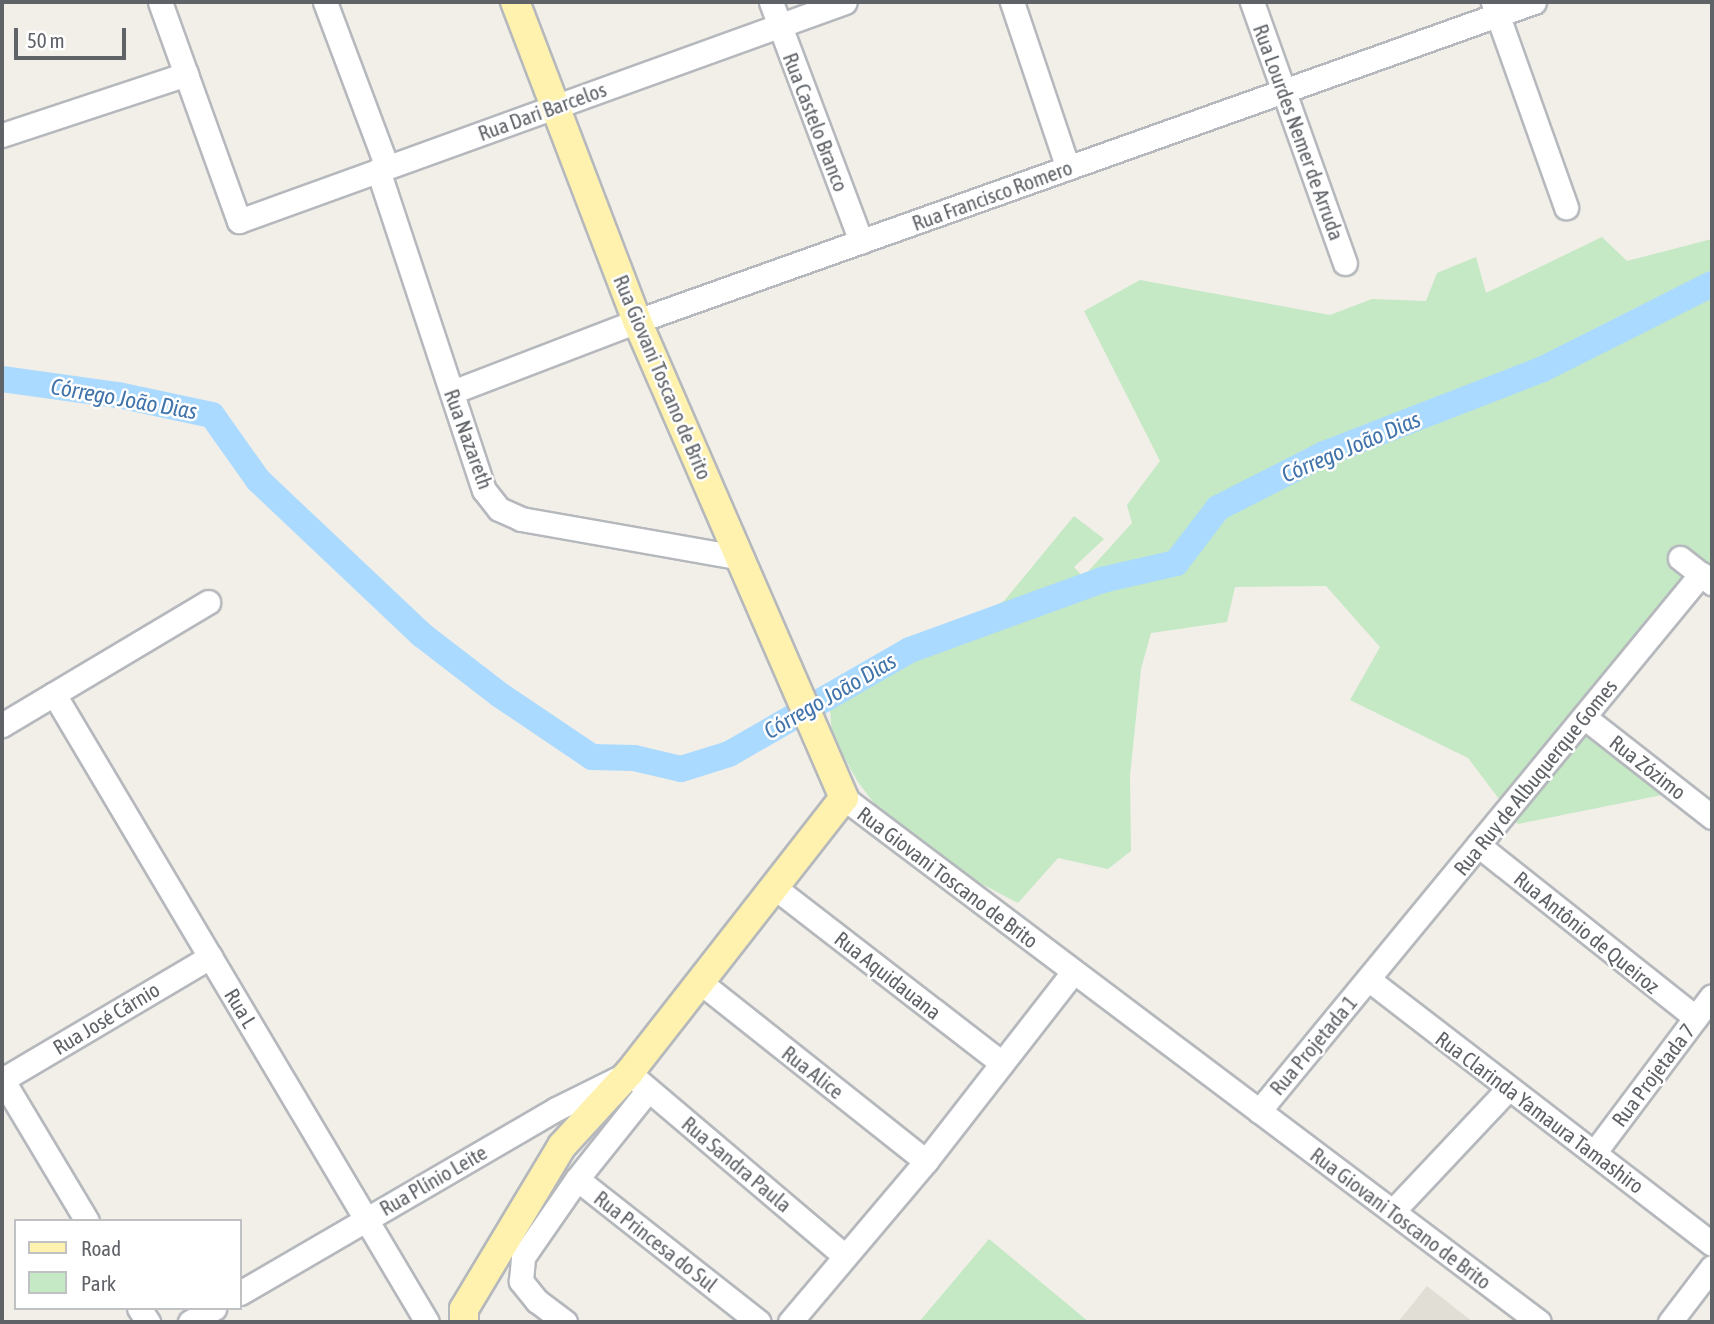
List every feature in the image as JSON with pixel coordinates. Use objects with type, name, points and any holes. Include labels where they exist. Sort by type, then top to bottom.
[{"type":"main road","name":"Rua Giovani Toscano de Brito","points":[[515,2],[637,321],[844,798]]},
{"type":"main road","points":[[464,1322],[464,1309],[562,1146],[638,1081],[700,982],[844,798]]},
{"type":"street","points":[[2,135],[186,74],[161,2]]},
{"type":"street","name":"Rua Nazareth","points":[[325,2],[383,169],[484,489],[499,509],[521,519],[741,558]]},
{"type":"street","name":"Rua Castelo Branco","points":[[771,2],[861,242]]},
{"type":"street","name":"Rua Dari Barcelos","points":[[186,74],[239,221],[845,2]]},
{"type":"street","points":[[1013,2],[1068,168]]},
{"type":"street","name":"Rua Lourdes Nemer de Arruda","points":[[1252,2],[1345,263]]},
{"type":"street","name":"Rua Francisco Romero","points":[[452,392],[637,321],[1284,91],[1495,8],[1534,2]]},
{"type":"street","points":[[1495,8],[1566,207]]},
{"type":"street","points":[[1680,558],[1707,579]]},
{"type":"street","name":"Rua Ruy de Albuquerque Gomes","points":[[1368,979],[1584,717],[1707,579]]},
{"type":"street","points":[[2,725],[208,602]]},
{"type":"street","name":"Rua L","points":[[54,694],[427,1322]]},
{"type":"street","name":"Rua Zózimo","points":[[1584,717],[1711,814]]},
{"type":"street","name":"Rua Giovani Toscano de Brito","points":[[844,798],[1539,1322]]},
{"type":"street","name":"Rua Antônio de Queiroz","points":[[1478,845],[1696,1018]]},
{"type":"street","name":"Rua Aquidauana","points":[[774,887],[1002,1063]]},
{"type":"street","name":"Rua José Cárnio","points":[[2,1080],[210,957]]},
{"type":"street","points":[[790,1322],[926,1161],[1073,972]]},
{"type":"street","name":"Rua Clarinda Yamaura Tamashiro","points":[[1368,979],[1712,1244]]},
{"type":"street","name":"Rua Projetada 1","points":[[1259,1111],[1368,979]]},
{"type":"street","name":"Rua Alice","points":[[700,982],[926,1161]]},
{"type":"street","name":"Rua Projetada 7","points":[[1594,1153],[1712,996]]},
{"type":"street","points":[[2,1080],[86,1219]]},
{"type":"street","name":"Rua Plínio Leite","points":[[242,1292],[366,1219],[638,1081]]},
{"type":"street","name":"Rua Princesa do Sul","points":[[638,1081],[577,1179],[759,1322]]},
{"type":"street","name":"Rua Sandra Paula","points":[[638,1081],[845,1255]]},
{"type":"street","points":[[1393,1211],[1508,1089]]},
{"type":"street","points":[[565,1322],[537,1301],[521,1280],[523,1257],[577,1179]]},
{"type":"street","points":[[1670,1322],[1712,1267]]},
{"type":"street","points":[[190,1322],[211,1310]]},
{"type":"shaded area","points":[[1427,1286],[1473,1322],[1398,1322]]},
{"type":"green space","points":[[1602,237],[1627,261],[1712,239],[1712,564],[1584,717],[1677,792],[1518,824],[1468,758],[1350,700],[1380,647],[1326,586],[1235,587],[1227,622],[1151,633],[1141,669],[1130,776],[1131,851],[1108,869],[1058,858],[1018,903],[905,844],[858,782],[832,736],[829,696],[885,654],[959,626],[1004,601],[1074,516],[1104,539],[1074,567],[1083,577],[1132,523],[1127,505],[1160,461],[1084,311],[1140,280],[1330,315],[1372,299],[1426,301],[1437,273],[1476,257],[1486,293]]},
{"type":"green space","points":[[989,1239],[1089,1322],[919,1322]]},
{"type":"waterway","name":"Córrego João Dias","points":[[2,379],[118,395],[212,415],[258,480],[422,635],[500,695],[592,757],[634,758],[681,769],[729,754],[910,650],[1102,580],[1176,563],[1218,508],[1324,454],[1541,370],[1712,284]]}]
